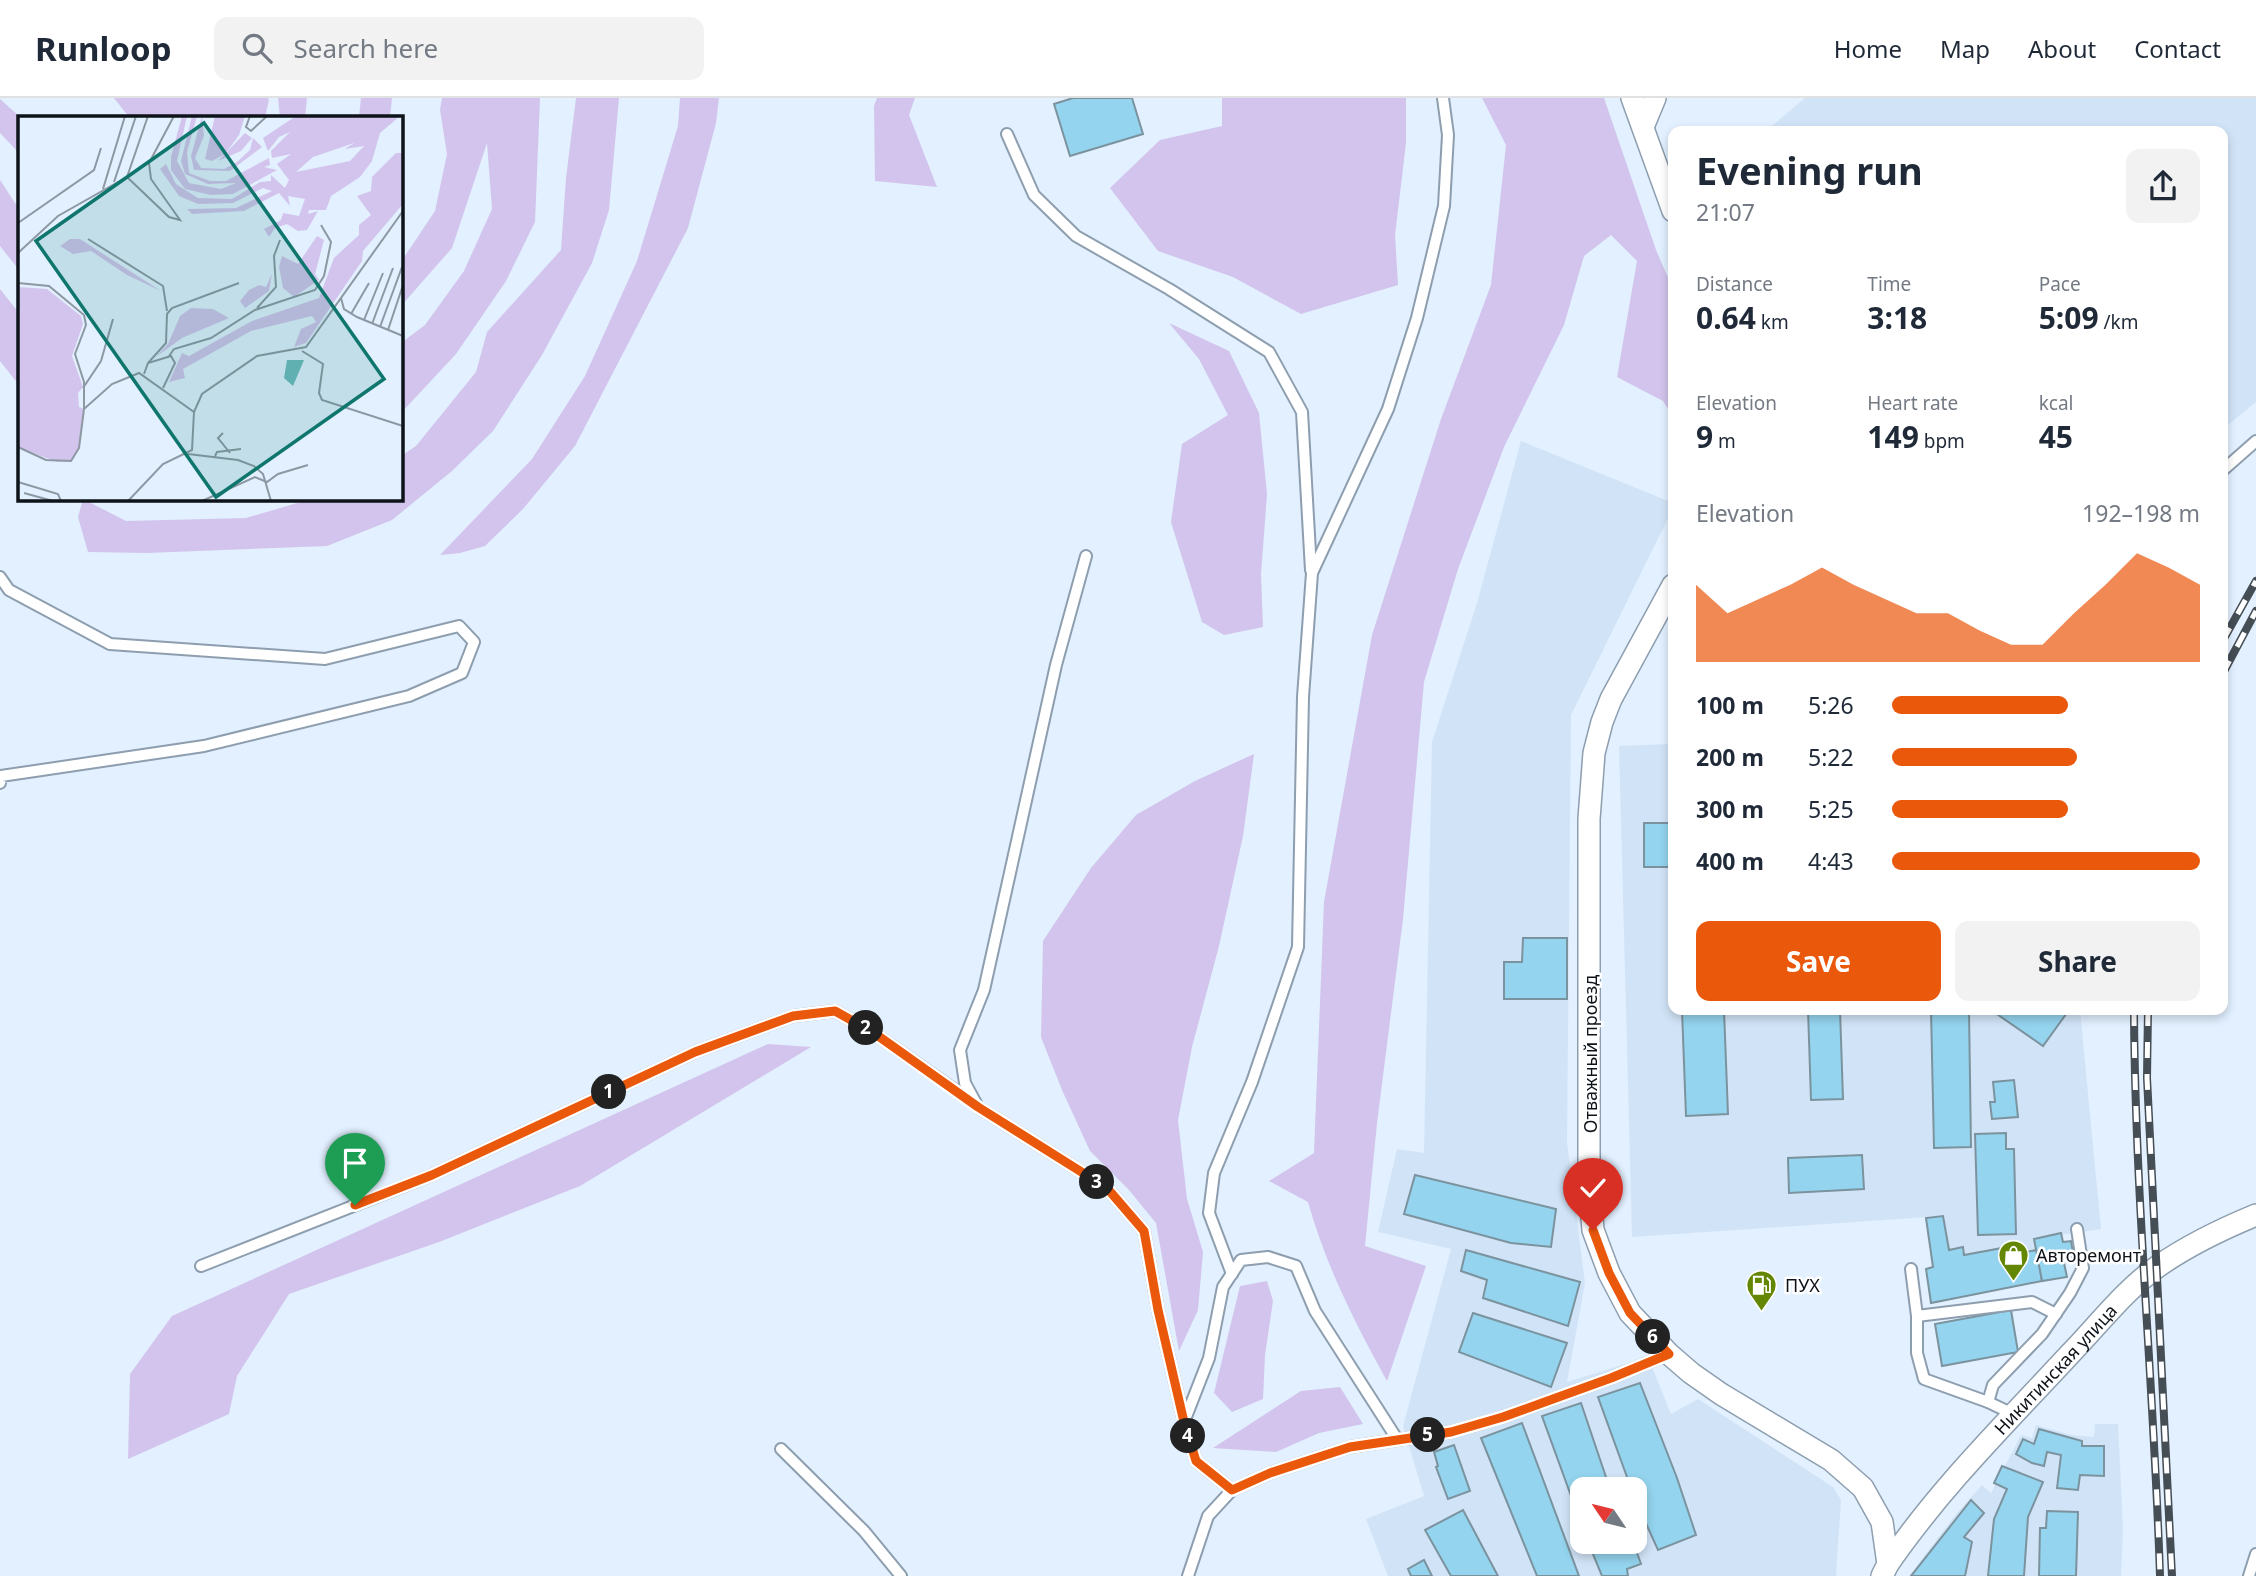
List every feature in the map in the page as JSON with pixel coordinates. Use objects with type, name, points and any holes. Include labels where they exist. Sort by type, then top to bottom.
[{"type":"street","points":[[1632,98],[1668,197]]},
{"type":"street","points":[[1643,127],[1655,98]]},
{"type":"street","name":"Отважный проезд","points":[[1668,593],[1653,617],[1602,722],[1594,753],[1589,819],[1589,1181],[1593,1230],[1609,1273],[1630,1313],[1669,1354],[1721,1394],[1831,1460],[1863,1488],[1882,1522],[1885,1570]]},
{"type":"street","name":"Никитинская улица","points":[[1885,1570],[1918,1520],[2131,1289],[2157,1267],[2211,1236],[2256,1215]]},
{"type":"lane","points":[[1311,573],[1388,409],[1417,318],[1444,206],[1448,135],[1443,98]]},
{"type":"lane","points":[[1007,134],[1034,195],[1076,236],[1169,289],[1269,352],[1302,412],[1311,573],[1303,697],[1298,947],[1252,1082],[1213,1173],[1209,1213],[1232,1274]]},
{"type":"lane","points":[[2228,466],[2256,441]]},
{"type":"lane","points":[[978,1107],[965,1083],[960,1050],[984,990],[1056,665],[1086,556]]},
{"type":"lane","points":[[0,577],[9,590],[110,644],[325,659],[459,626],[474,642],[462,673],[409,696],[204,746],[0,778]]},
{"type":"lane","points":[[201,1266],[432,1175],[695,1052],[793,1016],[835,1011],[874,1033],[978,1107],[1107,1188],[1144,1231],[1158,1310],[1184,1422],[1196,1461],[1232,1490]]},
{"type":"lane","points":[[1988,1402],[1993,1385],[2042,1334],[2083,1268],[2077,1229]]},
{"type":"lane","points":[[1184,1422],[1209,1358],[1223,1287],[1241,1259],[1268,1257],[1296,1266],[1315,1311],[1397,1439]]},
{"type":"lane","points":[[1911,1269],[1917,1316],[1917,1353],[1924,1379],[2013,1414]]},
{"type":"lane","points":[[1917,1316],[2032,1302],[2056,1314]]},
{"type":"lane","points":[[1188,1576],[1208,1516],[1232,1490],[1270,1473],[1350,1447],[1451,1432],[1503,1417],[1669,1354]]},
{"type":"lane","points":[[781,1449],[864,1531],[901,1576]]},
{"type":"lane","points":[[2249,1576],[2256,1553]]},
{"type":"shaded area","points":[[114,98],[269,100],[265,116],[128,116]]},
{"type":"shaded area","points":[[278,98],[307,98],[305,116],[280,116]]},
{"type":"shaded area","points":[[361,98],[392,98],[390,116],[359,116]]},
{"type":"shaded area","points":[[442,98],[540,98],[535,222],[506,281],[456,354],[402,412],[402,342],[425,325],[464,271],[492,209],[487,143],[452,248],[402,305],[402,260],[435,211],[447,154],[440,110]]},
{"type":"shaded area","points":[[576,98],[619,98],[609,210],[592,263],[542,355],[493,431],[452,471],[392,520],[327,546],[147,553],[88,552],[78,517],[83,500],[126,521],[246,518],[308,500],[402,500],[402,455],[416,446],[476,372],[487,332],[561,250]]},
{"type":"shaded area","points":[[680,98],[719,98],[716,123],[688,228],[575,446],[523,509],[485,546],[440,555],[532,459],[585,376],[637,261],[678,126]]},
{"type":"shaded area","points":[[877,98],[915,98],[909,115],[937,187],[875,181],[874,106]]},
{"type":"shaded area","points":[[1222,98],[1406,98],[1406,143],[1395,235],[1398,285],[1301,314],[1233,277],[1158,251],[1110,188],[1160,140],[1222,126]]},
{"type":"shaded area","points":[[1482,98],[1604,98],[1668,278],[1668,409],[1663,401],[1617,377],[1637,261],[1611,235],[1584,256],[1564,325],[1504,447],[1458,569],[1424,682],[1403,919],[1377,1123],[1365,1246],[1426,1266],[1387,1381],[1342,1294],[1323,1249],[1308,1202],[1269,1181],[1314,1153],[1324,902],[1372,635],[1441,419],[1491,285],[1506,145]]},
{"type":"shaded area","points":[[1805,98],[2256,98],[2256,402],[2228,425],[2228,126],[1772,126]]},
{"type":"shaded area","points":[[0,99],[19,116],[18,152],[0,133]]},
{"type":"shaded area","points":[[0,180],[18,207],[18,269],[0,246]]},
{"type":"shaded area","points":[[0,289],[18,312],[18,384],[0,361]]},
{"type":"shaded area","points":[[1169,323],[1229,351],[1259,413],[1267,494],[1261,574],[1263,627],[1224,635],[1202,622],[1171,522],[1182,444],[1228,415],[1199,359]]},
{"type":"shaded area","points":[[1521,441],[1668,501],[1668,518],[1571,715],[1567,1142],[1585,1283],[1567,1382],[1648,1357],[1671,1414],[1698,1399],[1833,1487],[1841,1500],[1836,1576],[1388,1576],[1366,1519],[1424,1496],[1403,1426],[1451,1249],[1378,1232],[1397,1149],[1424,1153],[1432,742],[1477,603]]},
{"type":"shaded area","points":[[1668,744],[1668,1015],[2080,1015],[2101,1229],[2034,1239],[2037,1250],[2003,1256],[2002,1249],[1964,1255],[1963,1248],[1949,1250],[1943,1216],[1632,1237],[1619,746]]},
{"type":"shaded area","points":[[1254,754],[1243,836],[1219,946],[1192,1047],[1178,1120],[1187,1199],[1203,1252],[1198,1310],[1179,1351],[1156,1223],[1129,1190],[1090,1151],[1041,1037],[1043,941],[1091,868],[1136,815],[1195,781]]},
{"type":"shaded area","points":[[768,1044],[811,1047],[580,1186],[439,1242],[289,1294],[237,1376],[229,1414],[128,1459],[130,1374],[172,1316]]},
{"type":"shaded area","points":[[1267,1281],[1273,1301],[1265,1355],[1263,1399],[1232,1412],[1214,1393],[1240,1286]]},
{"type":"shaded area","points":[[1340,1387],[1363,1424],[1319,1433],[1276,1452],[1213,1448],[1301,1391]]},
{"type":"shaded area","points":[[2095,1424],[2118,1424],[2123,1528],[2121,1576],[1909,1576],[1956,1514],[1982,1485],[1991,1493],[2021,1435],[2032,1438],[2036,1425],[2071,1435],[2094,1437]]},
{"type":"building","points":[[1073,98],[1132,98],[1143,134],[1070,156],[1054,104]]},
{"type":"building","points":[[1644,823],[1668,823],[1668,867],[1644,867]]},
{"type":"building","points":[[1523,938],[1567,938],[1567,999],[1504,999],[1504,962],[1522,962]]},
{"type":"building","points":[[1682,1015],[1724,1015],[1728,1114],[1686,1116]]},
{"type":"building","points":[[1808,1015],[1840,1015],[1843,1099],[1811,1100]]},
{"type":"building","points":[[1931,1015],[1969,1015],[1971,1147],[1934,1148]]},
{"type":"building","points":[[1998,1015],[2065,1015],[2043,1046]]},
{"type":"building","points":[[2014,1080],[2018,1117],[1992,1119],[1990,1102],[1995,1102],[1993,1082]]},
{"type":"building","points":[[2006,1133],[2006,1149],[2014,1149],[2016,1234],[1978,1235],[1975,1134]]},
{"type":"building","points":[[1862,1155],[1864,1189],[1789,1193],[1788,1158]]},
{"type":"building","points":[[1415,1175],[1556,1209],[1551,1247],[1511,1243],[1404,1214]]},
{"type":"building","points":[[1943,1216],[1949,1250],[1963,1247],[1964,1255],[2002,1248],[2003,1256],[2037,1250],[2042,1281],[1931,1303],[1926,1269],[1933,1267],[1926,1218]]},
{"type":"building","points":[[2061,1233],[2063,1242],[2071,1241],[2074,1257],[2063,1258],[2067,1277],[2042,1281],[2034,1239]]},
{"type":"building","points":[[1466,1250],[1580,1282],[1568,1326],[1483,1298],[1487,1280],[1461,1271]]},
{"type":"building","points":[[2011,1310],[2018,1352],[1942,1366],[1935,1324]]},
{"type":"building","points":[[1473,1313],[1567,1343],[1551,1387],[1459,1352]]},
{"type":"building","points":[[1640,1383],[1696,1535],[1658,1550],[1647,1526],[1647,1477],[1627,1477],[1598,1397]]},
{"type":"building","points":[[1581,1403],[1606,1477],[1570,1477],[1570,1493],[1542,1416]]},
{"type":"building","points":[[1522,1423],[1579,1576],[1537,1576],[1481,1438]]},
{"type":"building","points":[[2039,1429],[2082,1441],[2082,1446],[2104,1446],[2104,1476],[2080,1475],[2078,1490],[2057,1488],[2061,1455],[2047,1452],[2044,1466],[2016,1454],[2023,1439],[2034,1444]]},
{"type":"building","points":[[1454,1445],[1470,1491],[1448,1499],[1436,1467],[1438,1466],[1434,1452]]},
{"type":"building","points":[[2002,1466],[2043,1482],[2028,1517],[2024,1576],[1988,1576],[1994,1519],[2007,1489],[1994,1483]]},
{"type":"building","points":[[1971,1500],[1984,1513],[1964,1537],[1972,1542],[1965,1576],[1911,1576]]},
{"type":"building","points":[[1463,1510],[1498,1576],[1451,1576],[1425,1530]]},
{"type":"building","points":[[2047,1511],[2078,1512],[2076,1576],[2039,1576],[2040,1528],[2046,1528]]},
{"type":"building","points":[[1593,1554],[1637,1554],[1641,1564],[1627,1569],[1628,1576],[1602,1576]]},
{"type":"building","points":[[1424,1560],[1432,1576],[1411,1576],[1408,1569]]},
{"type":"railway","points":[[2228,631],[2256,581]]},
{"type":"railway","points":[[2228,664],[2256,611]]},
{"type":"railway","points":[[2134,1015],[2141,1222],[2160,1576]]},
{"type":"railway","points":[[2148,1015],[2147,1078],[2172,1576]]},
{"type":"place","name":"Авторемонт","points":[[2013,1282]]},
{"type":"place","name":"ПУХ","points":[[1762,1312]]},
{"type":"route","points":[[355,1205],[432,1175],[695,1052],[793,1016],[835,1011],[874,1033],[978,1107],[1107,1188],[1144,1231],[1158,1310],[1184,1422],[1196,1461],[1232,1490],[1270,1473],[1350,1447],[1451,1432],[1503,1417],[1669,1354],[1630,1313],[1609,1273],[1593,1230]]}]
